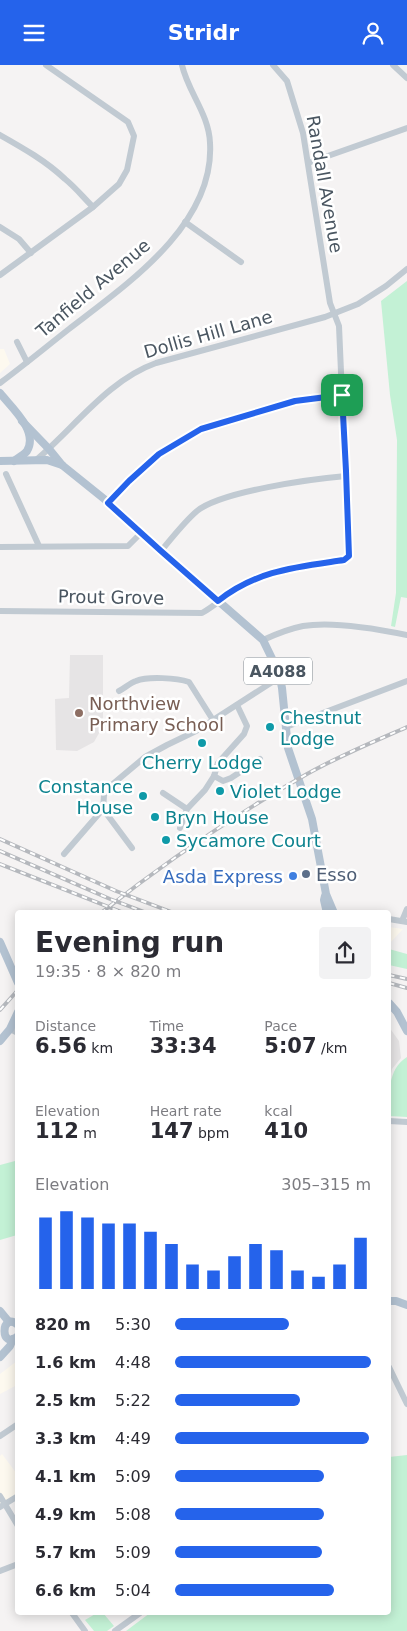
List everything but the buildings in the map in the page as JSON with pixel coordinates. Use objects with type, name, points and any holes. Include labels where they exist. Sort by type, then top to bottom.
[{"type":"main road","name":"A4088","points":[[0,393],[22,421],[62,465],[108,503],[263,640],[280,677],[288,749],[312,819],[326,894],[332,910]]},
{"type":"main road","name":"A4088","points":[[14,461],[26,452],[30,443],[28,431],[22,421]]},
{"type":"main road","name":"A4088","points":[[0,461],[47,460],[62,465]]},
{"type":"main road","points":[[0,942],[15,976]]},
{"type":"main road","points":[[391,1005],[397,1012],[407,1031]]},
{"type":"main road","points":[[0,1041],[10,1029],[15,1018]]},
{"type":"main road","points":[[391,1301],[407,1305]]},
{"type":"main road","points":[[0,1311],[4,1324],[2,1340],[15,1338]]},
{"type":"main road","points":[[0,1357],[15,1338]]},
{"type":"street","points":[[0,275],[92,207],[119,184],[127,170],[134,136],[128,122],[46,65]]},
{"type":"street","name":"Tanfield Avenue","points":[[0,383],[142,271],[186,222],[203,186],[210,159],[210,143],[204,115],[182,65]]},
{"type":"street","name":"Randall Avenue","points":[[273,65],[287,81],[303,133],[330,303],[339,326],[349,556],[347,559]]},
{"type":"street","points":[[393,65],[407,78]]},
{"type":"street","points":[[308,163],[407,128]]},
{"type":"street","points":[[0,135],[46,163],[65,178],[92,207]]},
{"type":"street","points":[[186,222],[241,263]]},
{"type":"street","points":[[0,227],[19,239],[31,253]]},
{"type":"street","name":"Dollis Hill Lane","points":[[36,460],[71,426],[139,369],[325,317],[358,304],[386,286],[407,269]]},
{"type":"street","points":[[17,342],[27,362]]},
{"type":"street","points":[[108,503],[159,454],[201,429],[295,401],[342,395]]},
{"type":"street","points":[[6,474],[38,546]]},
{"type":"street","points":[[161,551],[197,511],[226,497],[324,478],[346,476]]},
{"type":"street","points":[[0,547],[128,546],[141,533]]},
{"type":"street","name":"Prout Grove","points":[[0,611],[202,613],[248,582],[276,571],[347,559]]},
{"type":"street","points":[[263,640],[282,631],[305,626],[345,626],[407,635]]},
{"type":"street","points":[[64,854],[103,809],[104,795],[108,788],[146,757],[196,731],[280,677]]},
{"type":"street","points":[[119,691],[137,681],[146,679],[182,680],[189,683],[213,720]]},
{"type":"street","points":[[286,727],[407,681]]},
{"type":"street","points":[[180,828],[187,809],[205,791],[214,777],[218,763],[244,734],[247,726],[237,705]]},
{"type":"street","points":[[214,777],[222,781],[231,778],[260,759]]},
{"type":"street","points":[[163,793],[187,809]]},
{"type":"street","points":[[103,809],[132,848]]},
{"type":"street","points":[[391,919],[405,921],[407,909]]},
{"type":"street","points":[[10,1029],[15,1032]]},
{"type":"street","points":[[391,1121],[407,1121]]},
{"type":"street","points":[[391,1371],[407,1404]]},
{"type":"street","points":[[0,1436],[15,1426]]},
{"type":"street","points":[[0,1496],[3,1505],[15,1522]]},
{"type":"street","points":[[3,1505],[15,1498]]},
{"type":"street","points":[[0,1571],[15,1565]]},
{"type":"street","points":[[73,1615],[85,1631]]},
{"type":"street","points":[[115,1631],[137,1615]]},
{"type":"shaded area","points":[[0,349],[4,349],[10,364],[0,373]]},
{"type":"shaded area","name":"Northview Primary School","points":[[70,655],[103,655],[103,726],[94,742],[77,751],[56,750],[55,699],[69,698]]},
{"type":"shaded area","points":[[391,927],[403,929],[391,942]]},
{"type":"shaded area","points":[[391,1030],[399,1041],[401,1058],[392,1069],[391,1074]]},
{"type":"shaded area","points":[[15,1363],[15,1386],[0,1394],[0,1374]]},
{"type":"shaded area","points":[[2,1454],[15,1471],[15,1495],[0,1505],[0,1456]]},
{"type":"green space","points":[[407,281],[407,598],[401,597],[395,627],[391,626],[396,593],[397,440],[390,395],[381,301]]},
{"type":"green space","points":[[391,950],[407,954],[407,969],[391,965]]},
{"type":"green space","points":[[407,1057],[407,1117],[391,1116],[391,1081],[400,1062]]},
{"type":"green space","points":[[15,1161],[15,1236],[0,1240],[0,1165]]},
{"type":"green space","points":[[407,1455],[407,1631],[126,1631],[147,1615],[391,1615],[391,1457]]},
{"type":"green space","points":[[94,1615],[105,1615],[114,1626],[107,1631],[94,1631],[85,1620]]},
{"type":"railway","points":[[105,910],[175,857],[253,806],[319,767],[407,727]]},
{"type":"railway","points":[[0,839],[116,891],[166,910]]},
{"type":"railway","points":[[0,851],[139,910]]},
{"type":"railway","points":[[0,864],[116,910]]},
{"type":"railway","points":[[391,975],[407,979]]},
{"type":"railway","points":[[391,984],[407,988]]},
{"type":"railway","points":[[0,1010],[15,993]]},
{"type":"place","name":"Northview Primary School","points":[[79,713]]},
{"type":"place","name":"Chestnut Lodge","points":[[270,727]]},
{"type":"place","name":"Cherry Lodge","points":[[202,743]]},
{"type":"place","name":"Violet Lodge","points":[[220,791]]},
{"type":"place","name":"Constance House","points":[[143,796]]},
{"type":"place","name":"Bryn House","points":[[155,817]]},
{"type":"place","name":"Sycamore Court","points":[[166,840]]},
{"type":"place","name":"Esso","points":[[306,874]]},
{"type":"place","name":"Asda Express","points":[[293,876]]},
{"type":"route","points":[[342,395],[349,556],[347,559],[276,571],[248,582],[218,601],[108,503],[159,454],[201,429],[295,401],[342,395]]}]
